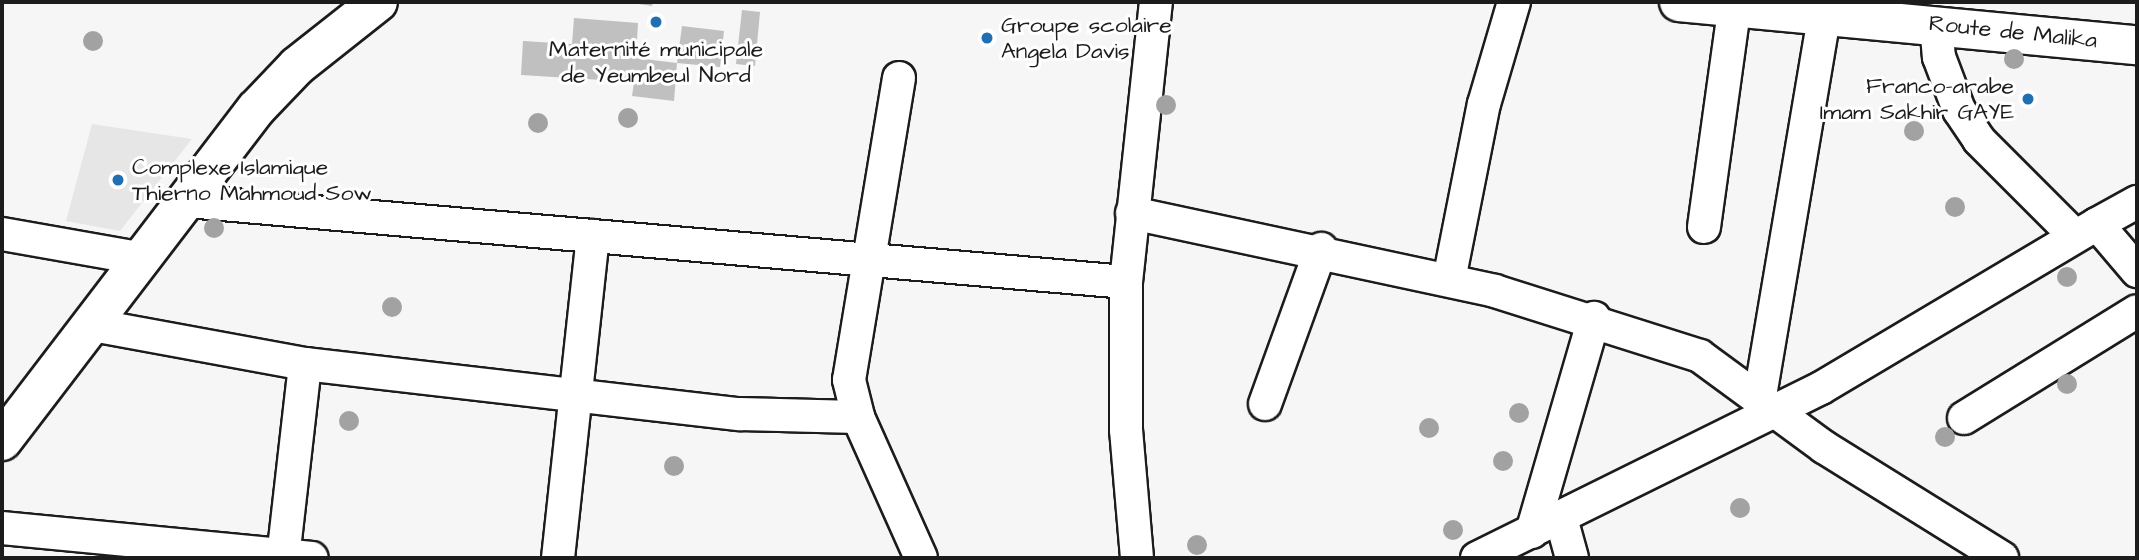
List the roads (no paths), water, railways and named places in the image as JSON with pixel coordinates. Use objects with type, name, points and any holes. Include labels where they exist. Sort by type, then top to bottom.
[{"type":"main road","points":[[2,441],[187,201],[297,66],[378,2]]},
{"type":"main road","name":"Route de Malika","points":[[1679,2],[1825,13],[2137,45]]},
{"type":"street","points":[[1138,558],[1126,430],[1126,282],[1156,2]]},
{"type":"street","points":[[1449,280],[1484,104],[1514,2]]},
{"type":"street","points":[[1704,227],[1734,5]]},
{"type":"street","points":[[1770,402],[1825,13]]},
{"type":"street","points":[[1936,24],[1939,57],[1959,110],[1979,140],[2137,271]]},
{"type":"street","points":[[899,78],[849,354],[858,417],[920,558]]},
{"type":"street","points":[[187,201],[593,236],[866,256],[1126,282]]},
{"type":"street","points":[[1477,558],[1561,519],[2137,202]]},
{"type":"street","points":[[1132,213],[1321,249],[1449,280],[1594,318],[1700,356],[1770,402],[1824,447],[1999,557]]},
{"type":"street","points":[[2,234],[144,259]]},
{"type":"street","points":[[558,558],[593,236]]},
{"type":"street","points":[[1265,404],[1321,249]]},
{"type":"street","points":[[1964,418],[2137,310]]},
{"type":"street","points":[[1532,532],[1594,318]]},
{"type":"street","points":[[92,325],[305,365],[578,391],[740,414],[858,417]]},
{"type":"street","points":[[2,528],[293,557],[305,365]]},
{"type":"street","points":[[1561,519],[1572,558]]},
{"type":"place","name":"Maternité municipale de Yeumbeul Nord","points":[[656,22]]},
{"type":"place","name":"Groupe scolaire Angela Davis","points":[[987,38]]},
{"type":"place","name":"Franco-arabe Imam Sakhir GAYE","points":[[2028,99]]},
{"type":"place","name":"Complexe Islamique Thierno Mahmoud Sow","points":[[118,180]]}]
